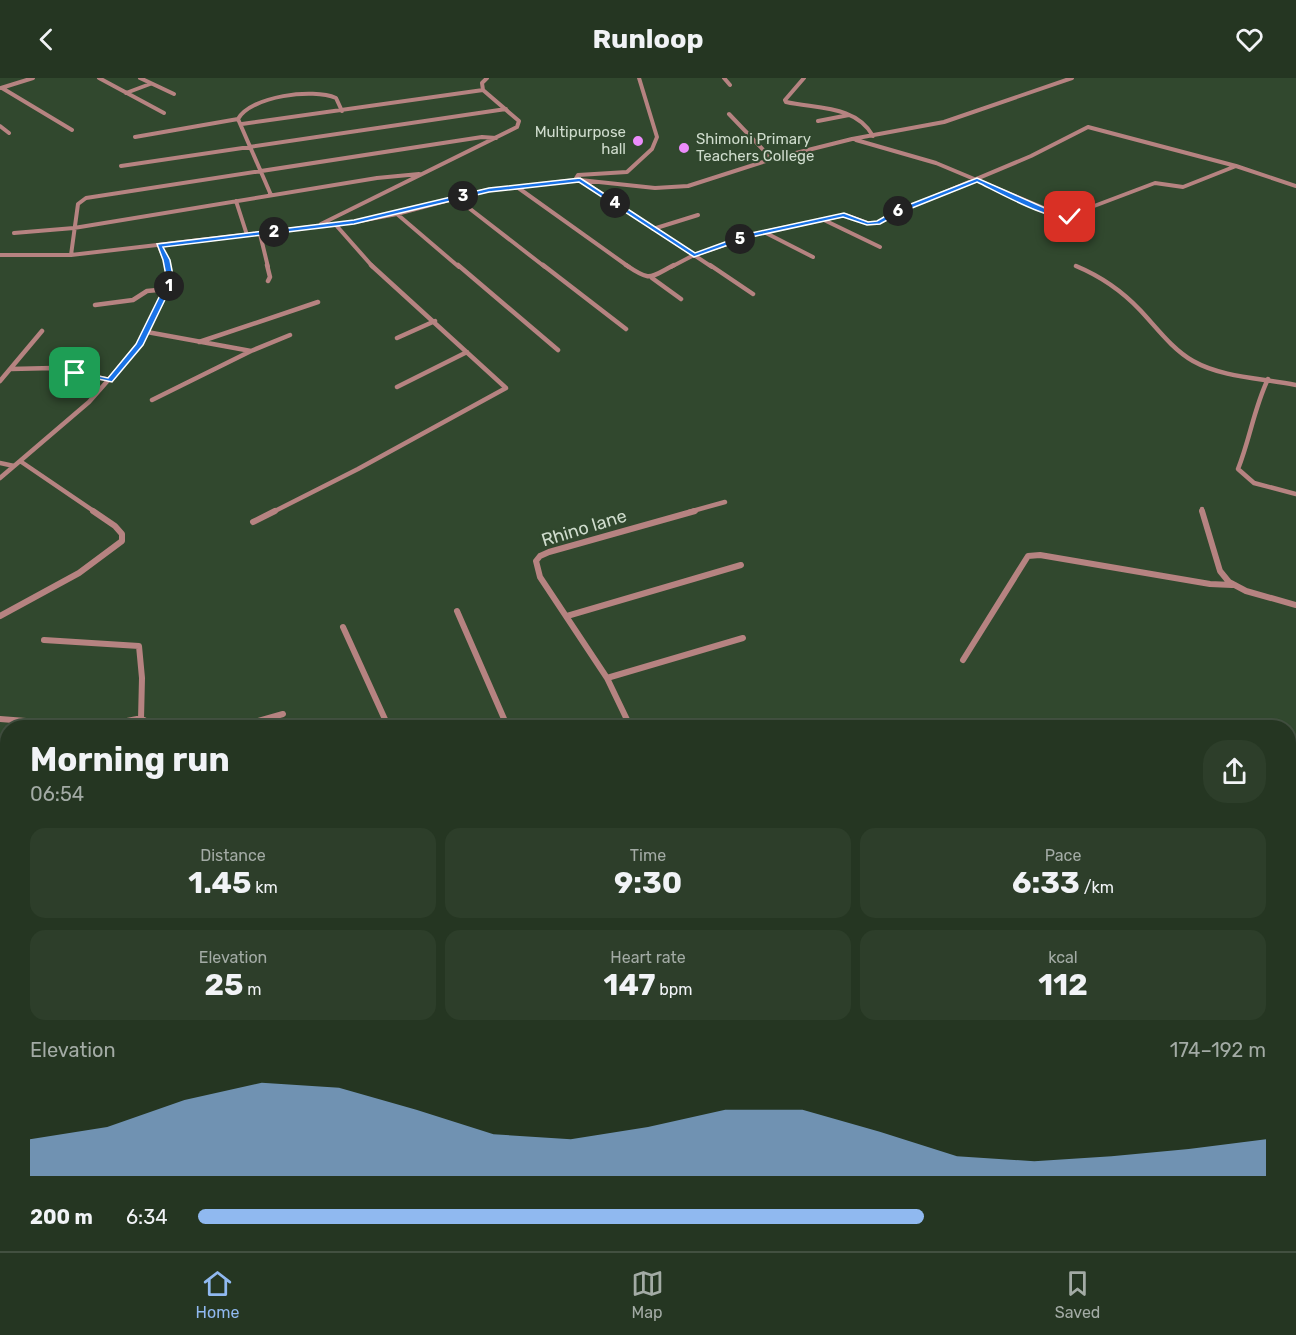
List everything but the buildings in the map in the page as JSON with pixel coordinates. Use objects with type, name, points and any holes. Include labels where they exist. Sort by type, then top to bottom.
[{"type":"street","points":[[1,88],[33,78]]},
{"type":"street","points":[[99,78],[165,113]]},
{"type":"street","points":[[140,78],[174,94]]},
{"type":"street","points":[[317,226],[496,138],[519,124],[506,109],[483,90],[482,83],[487,78]]},
{"type":"street","points":[[577,180],[578,175],[627,172],[656,144],[657,137],[639,78]]},
{"type":"street","points":[[724,78],[730,85]]},
{"type":"street","points":[[804,78],[784,100],[786,102],[834,108],[869,127],[873,136]]},
{"type":"street","points":[[0,255],[71,255],[260,234],[397,214],[483,191],[577,180],[677,188],[713,179],[772,159],[852,139],[944,122],[1072,78]]},
{"type":"street","points":[[126,93],[150,84]]},
{"type":"street","points":[[1,88],[72,130]]},
{"type":"street","points":[[242,124],[483,90]]},
{"type":"street","points":[[238,119],[242,110],[255,101],[320,95],[334,96],[342,111]]},
{"type":"street","points":[[121,166],[506,109]]},
{"type":"street","points":[[729,114],[772,159]]},
{"type":"street","points":[[818,121],[849,115]]},
{"type":"street","points":[[238,119],[271,195]]},
{"type":"street","points":[[135,137],[238,119]]},
{"type":"street","points":[[0,126],[9,133]]},
{"type":"street","points":[[652,278],[694,255],[764,232],[845,215],[867,224],[878,223],[900,211],[1065,141],[1088,127],[1236,166],[1296,186]]},
{"type":"street","points":[[71,255],[79,202],[86,198],[482,137],[496,138]]},
{"type":"street","points":[[852,139],[936,163],[1065,217],[1155,183],[1183,187],[1236,166]]},
{"type":"street","points":[[14,233],[74,228],[271,195],[419,174]]},
{"type":"street","points":[[577,180],[753,294]]},
{"type":"street","points":[[516,187],[643,277],[652,278],[681,299]]},
{"type":"street","points":[[456,198],[626,329]]},
{"type":"street","points":[[236,201],[247,235]]},
{"type":"street","points":[[397,214],[558,350]]},
{"type":"street","points":[[653,229],[698,215]]},
{"type":"street","points":[[823,219],[880,247]]},
{"type":"street","points":[[253,522],[505,390],[504,384],[370,264],[335,224]]},
{"type":"street","points":[[764,232],[813,257]]},
{"type":"street","points":[[260,234],[270,277],[268,281]]},
{"type":"street","points":[[0,478],[89,402],[139,345],[171,281],[159,246]]},
{"type":"street","points":[[1076,266],[1089,272],[1132,301],[1159,332],[1192,360],[1209,366],[1296,385]]},
{"type":"street","points":[[95,305],[133,300],[147,291],[168,289]]},
{"type":"street","points":[[198,342],[318,302]]},
{"type":"street","points":[[398,338],[435,321]]},
{"type":"street","points":[[0,381],[42,331]]},
{"type":"street","points":[[147,332],[251,351]]},
{"type":"street","points":[[152,400],[251,351],[290,335]]},
{"type":"street","points":[[397,387],[467,352]]},
{"type":"street","points":[[11,369],[53,368],[110,380]]},
{"type":"street","points":[[1268,379],[1259,398],[1247,447],[1238,469],[1254,483],[1296,494]]},
{"type":"street","points":[[0,616],[28,602],[101,558],[123,538],[115,526],[20,460]]},
{"type":"street","points":[[0,463],[14,466]]},
{"type":"street","name":"Rhino lane","points":[[627,720],[607,678],[540,577],[536,561],[540,556],[725,502]]},
{"type":"street","points":[[1202,509],[1204,528],[1222,576],[1232,585]]},
{"type":"street","points":[[963,660],[1022,562],[1028,556],[1040,555],[1210,584],[1232,585],[1296,605]]},
{"type":"street","points":[[567,616],[741,565]]},
{"type":"street","points":[[457,611],[505,720]]},
{"type":"street","points":[[343,627],[384,720]]},
{"type":"street","points":[[607,678],[743,638]]},
{"type":"street","points":[[44,640],[139,646],[142,678],[141,719],[136,720]]},
{"type":"street","points":[[262,720],[283,714]]},
{"type":"place","name":"Multipurpose hall","points":[[638,141]]},
{"type":"place","name":"Shimoni Primary Teachers College","points":[[684,148]]},
{"type":"route","points":[[75,373],[110,380],[139,345],[171,281],[164,253],[159,246],[354,222],[397,214],[489,190],[580,180],[694,255],[750,235],[844,215],[849,215],[867,224],[878,223],[888,216],[977,180],[1055,215],[1070,217]]}]
